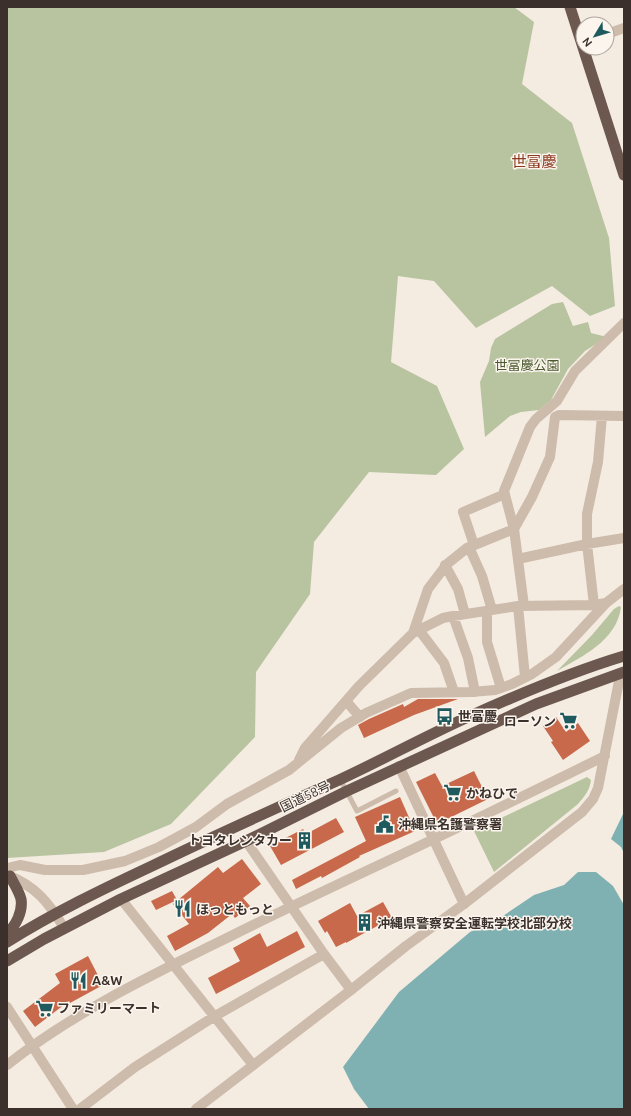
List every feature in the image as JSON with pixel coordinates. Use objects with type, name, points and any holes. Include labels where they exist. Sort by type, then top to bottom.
[{"type":"highway","points":[[570,7],[575,22]]},
{"type":"highway","points":[[586,56],[624,175]]},
{"type":"highway","name":"国道58号","points":[[7,942],[110,886],[340,779],[468,717],[533,689],[598,664],[624,656]]},
{"type":"highway","points":[[623,673],[624,660]]},
{"type":"highway","name":"国道58号","points":[[7,961],[64,928],[121,899],[246,841],[400,766],[536,704],[623,673]]},
{"type":"highway","points":[[7,933],[12,930],[19,918],[21,905],[18,892],[8,873]]},
{"type":"street","points":[[525,677],[518,559],[514,529],[504,490],[530,427],[536,419],[557,401],[578,367],[624,323]]},
{"type":"street","points":[[416,632],[428,589],[445,565],[472,546],[514,529],[532,497],[550,457],[555,417],[559,415],[624,416]]},
{"type":"street","points":[[594,605],[587,544],[587,514],[598,462],[602,416]]},
{"type":"street","points":[[501,688],[487,642],[490,611],[482,576],[463,512],[505,494]]},
{"type":"street","points":[[509,510],[522,515]]},
{"type":"street","points":[[518,559],[587,544],[624,538]]},
{"type":"street","points":[[445,565],[458,589],[465,614]]},
{"type":"street","points":[[64,928],[44,898],[29,885],[8,873],[20,865],[45,870],[83,870],[125,861],[159,847],[196,827],[227,804],[289,770],[341,728],[360,717],[412,693],[475,692],[495,690],[512,684],[532,674],[556,657],[606,603],[624,589]]},
{"type":"street","points":[[299,762],[305,748],[359,686],[416,632],[443,618],[521,606],[594,605],[606,603]]},
{"type":"street","points":[[453,616],[468,658],[475,692]]},
{"type":"street","points":[[416,632],[444,663],[454,692]]},
{"type":"street","points":[[196,1109],[582,812],[593,799],[598,788],[619,681],[623,673]]},
{"type":"street","points":[[346,701],[360,717]]},
{"type":"street","points":[[7,1066],[32,1045],[100,1004],[173,965],[291,906],[605,756]]},
{"type":"street","points":[[400,766],[464,904]]},
{"type":"street","points":[[246,841],[324,954],[351,990]]},
{"type":"street","points":[[121,899],[253,1065]]},
{"type":"street","points":[[80,1109],[136,1067],[215,1016],[324,954]]},
{"type":"street","points":[[7,1007],[73,1109]]},
{"type":"lane","points":[[340,779],[357,811],[396,791]]},
{"type":"green space","points":[[7,7],[514,7],[534,22],[522,84],[572,123],[609,238],[615,306],[590,316],[552,286],[476,328],[434,281],[398,276],[391,362],[437,386],[464,449],[436,475],[369,472],[314,542],[310,594],[256,672],[255,737],[171,824],[104,852],[7,858]]},
{"type":"green space","name":"世冨慶公園","points":[[563,302],[573,326],[588,322],[591,333],[607,337],[585,351],[568,369],[551,400],[539,410],[521,412],[510,416],[485,437],[480,382],[489,361],[491,348],[495,339],[552,304]]},
{"type":"green space","points":[[619,606],[621,607],[618,619],[606,638],[588,653],[557,671],[592,635],[614,609]]},
{"type":"green space","points":[[587,777],[591,780],[588,790],[578,804],[494,872],[474,831]]},
{"type":"water","points":[[624,812],[624,853],[621,847],[611,839]]},
{"type":"water","points":[[578,872],[596,872],[613,886],[624,905],[624,1109],[369,1109],[354,1089],[343,1067],[399,992],[470,932],[494,922],[534,895],[564,885]]},
{"type":"building","points":[[418,699],[458,699],[414,715],[364,738],[358,725],[403,704],[404,707]]},
{"type":"building","points":[[556,717],[566,732],[578,723],[590,741],[563,760],[551,742],[553,741],[543,726]]},
{"type":"building","name":"かねひで","points":[[474,771],[488,799],[437,824],[416,782],[435,773],[442,786]]},
{"type":"building","name":"沖縄県名護警察署","points":[[400,797],[415,831],[359,856],[360,857],[322,878],[321,876],[296,889],[292,880],[366,841],[355,817]]},
{"type":"building","name":"トヨタレンタカー","points":[[336,818],[344,832],[281,865],[270,846],[303,829],[306,834]]},
{"type":"building","points":[[242,859],[261,884],[243,898],[250,906],[235,918],[232,914],[208,933],[175,951],[167,936],[189,924],[173,904],[218,867],[223,873]]},
{"type":"building","points":[[172,891],[177,900],[156,910],[151,901]]},
{"type":"building","points":[[383,902],[392,918],[336,947],[327,931],[325,933],[318,921],[350,903],[357,916]]},
{"type":"building","points":[[297,931],[305,947],[216,994],[208,978],[240,961],[233,948],[260,933],[267,947]]},
{"type":"building","points":[[88,956],[103,985],[70,1003],[69,1001],[35,1027],[23,1011],[60,983],[55,974]]},
{"type":"place","name":"世冨慶","points":[[445,716]]},
{"type":"place","name":"ローソン","points":[[569,721]]},
{"type":"place","name":"かねひで","points":[[453,793]]},
{"type":"place","name":"沖縄県名護警察署","points":[[385,824]]},
{"type":"place","name":"トヨタレンタカー","points":[[305,840]]},
{"type":"place","name":"ほっともっと","points":[[183,909]]},
{"type":"place","name":"沖縄県警察安全運転学校北部分校","points":[[364,923]]},
{"type":"place","name":"A&W","points":[[79,980]]},
{"type":"place","name":"ファミリーマート","points":[[44,1008]]},
{"type":"district","name":"世冨慶","points":[[534,162]]}]
